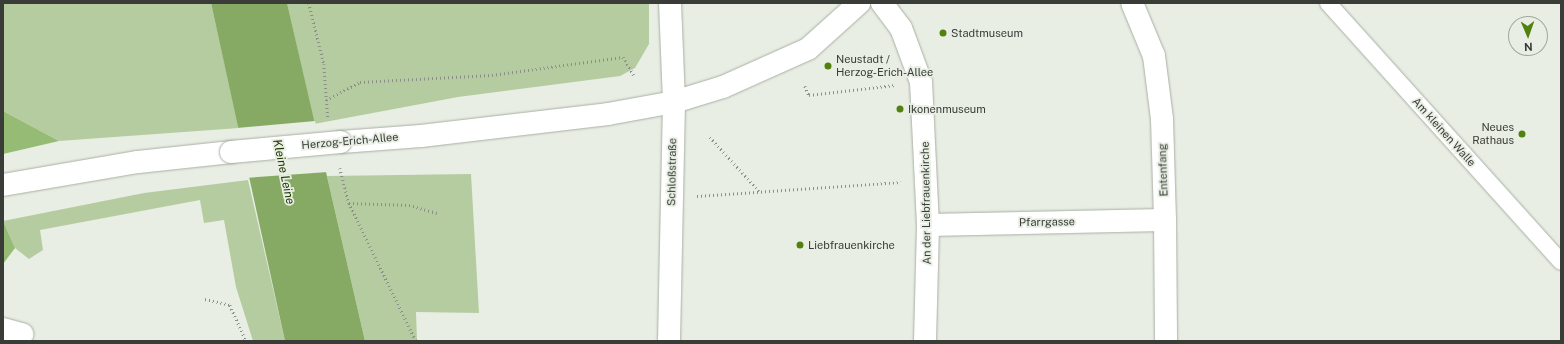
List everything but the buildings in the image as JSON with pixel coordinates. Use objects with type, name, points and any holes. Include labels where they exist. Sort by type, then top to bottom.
[{"type":"street","name":"Schloßstraße","points":[[669,341],[674,102],[670,3]]},
{"type":"street","name":"Herzog-Erich-Allee","points":[[3,185],[138,162],[231,152],[340,151],[421,136],[592,116],[674,102],[723,87],[808,49],[858,3]]},
{"type":"street","name":"An der Liebfrauenkirche","points":[[882,3],[901,28],[921,82],[928,180],[925,341]]},
{"type":"street","name":"Entenfang","points":[[1132,3],[1154,56],[1162,119],[1166,341]]},
{"type":"street","name":"Pfarrgasse","points":[[928,225],[1165,220]]},
{"type":"lane","name":"Am kleinen Walle","points":[[1328,3],[1561,262]]},
{"type":"path","points":[[309,3],[324,64],[329,124]]},
{"type":"path","points":[[326,100],[360,82],[492,75],[623,57],[634,75]]},
{"type":"path","points":[[805,86],[809,95],[921,82]]},
{"type":"path","points":[[710,137],[760,191]]},
{"type":"path","points":[[340,151],[349,203],[416,341]]},
{"type":"path","points":[[672,197],[928,180]]},
{"type":"path","points":[[349,203],[409,205],[437,213]]},
{"type":"path","points":[[205,299],[230,305],[246,341]]},
{"type":"shaded area","points":[[3,3],[211,3],[239,128],[59,141],[3,111]]},
{"type":"shaded area","points":[[287,3],[649,3],[649,44],[635,68],[620,76],[458,97],[314,124]]},
{"type":"shaded area","points":[[3,111],[59,141],[3,154]]},
{"type":"shaded area","points":[[471,174],[479,313],[416,312],[417,341],[365,341],[327,176]]},
{"type":"shaded area","points":[[248,180],[285,341],[253,341],[236,287],[224,220],[204,223],[200,200],[40,230],[43,250],[29,259],[15,248],[3,221],[144,193]]},
{"type":"shaded area","points":[[3,221],[15,248],[3,264]]},
{"type":"water","name":"Kleine Leine","points":[[211,3],[287,3],[365,341],[285,341]]},
{"type":"pier","points":[[315,121],[328,172],[245,178],[237,128]]},
{"type":"place","name":"Stadtmuseum","points":[[943,33]]},
{"type":"place","name":"Neustadt / Herzog-Erich-Allee","points":[[828,66]]},
{"type":"place","name":"Ikonenmuseum","points":[[900,109]]},
{"type":"place","name":"Neues Rathaus","points":[[1522,134]]},
{"type":"place","name":"Liebfrauenkirche","points":[[800,245]]}]
